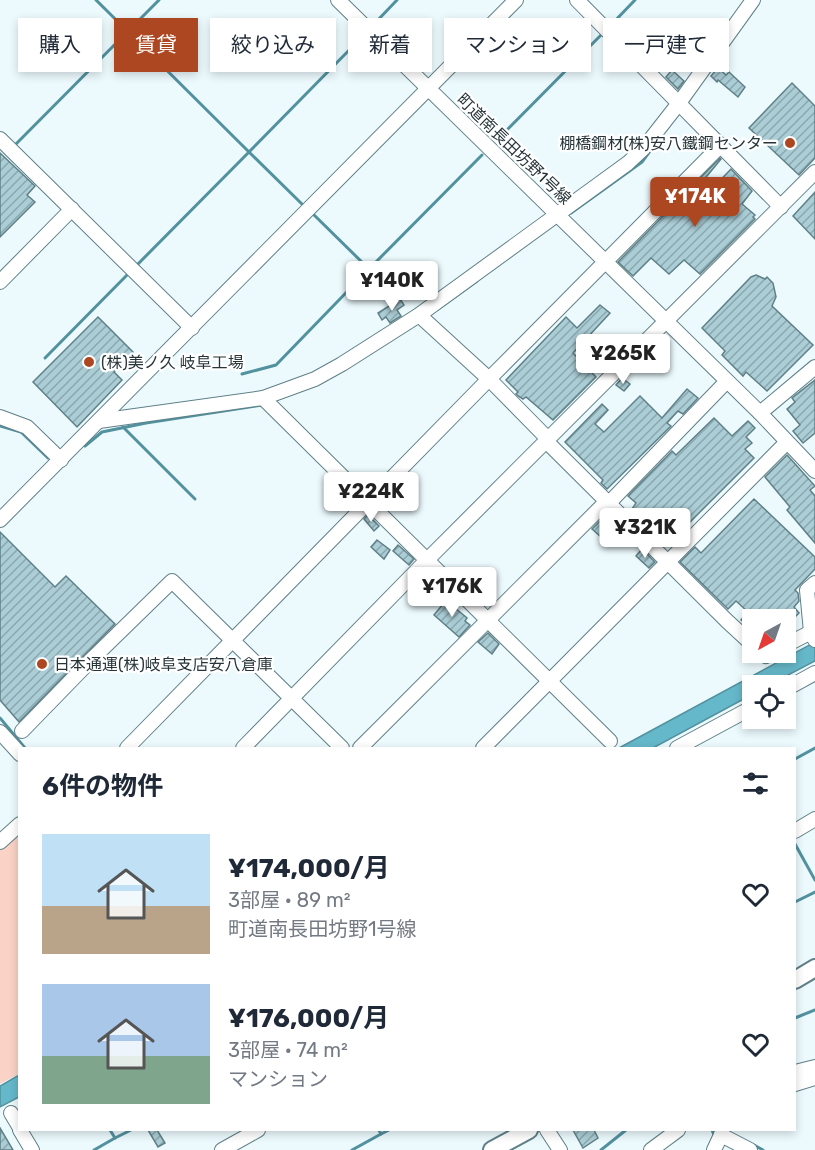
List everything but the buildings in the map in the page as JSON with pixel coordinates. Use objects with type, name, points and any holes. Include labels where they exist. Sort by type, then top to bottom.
[{"type":"main road","points":[[796,979],[815,968]]},
{"type":"main road","points":[[492,1150],[527,1131]]},
{"type":"street","name":"町道南長田坊野1号線","points":[[338,0],[760,412],[815,471]]},
{"type":"street","points":[[0,520],[516,0]]},
{"type":"street","points":[[576,0],[781,207]]},
{"type":"street","points":[[99,421],[263,398],[315,379],[419,315],[628,163],[679,103],[753,0]]},
{"type":"street","points":[[0,139],[192,328]]},
{"type":"street","points":[[128,747],[721,146]]},
{"type":"street","points":[[244,747],[427,560],[815,172]]},
{"type":"street","points":[[0,282],[72,209]]},
{"type":"street","points":[[419,315],[489,379],[608,502],[742,634]]},
{"type":"street","points":[[760,412],[815,367]]},
{"type":"street","points":[[361,747],[727,381]]},
{"type":"street","points":[[263,398],[610,741]]},
{"type":"street","points":[[0,417],[27,427],[61,460]]},
{"type":"street","points":[[484,747],[788,442]]},
{"type":"street","points":[[22,731],[172,580],[341,747]]},
{"type":"street","points":[[796,641],[813,634],[807,590],[815,583]]},
{"type":"street","points":[[796,684],[815,674]]},
{"type":"street","points":[[679,747],[742,713]]},
{"type":"street","points":[[0,732],[18,752]]},
{"type":"street","points":[[796,830],[815,819]]},
{"type":"street","points":[[0,842],[18,826]]},
{"type":"street","points":[[796,1072],[815,1067]]},
{"type":"street","points":[[796,1084],[815,1078]]},
{"type":"street","points":[[11,1113],[18,1125]]},
{"type":"street","points":[[21,1131],[32,1150]]},
{"type":"street","points":[[222,1150],[256,1131]]},
{"type":"street","points":[[549,1131],[560,1150]]},
{"type":"street","points":[[651,1150],[677,1131]]},
{"type":"street","points":[[714,1150],[720,1132]]},
{"type":"street","points":[[720,1132],[726,1150]]},
{"type":"street","points":[[720,1132],[750,1150]]},
{"type":"shaded area","points":[[18,831],[18,1075],[0,1084],[0,847]]},
{"type":"water","points":[[815,642],[815,661],[788,675],[754,675],[776,663],[796,663],[796,652]]},
{"type":"water","points":[[742,681],[742,700],[655,747],[621,747]]},
{"type":"water","points":[[18,1076],[18,1098],[0,1107],[0,1086]]},
{"type":"waterway","points":[[96,0],[249,152],[136,266]]},
{"type":"waterway","points":[[14,146],[159,0]]},
{"type":"waterway","points":[[380,18],[397,0]]},
{"type":"waterway","points":[[618,18],[635,0]]},
{"type":"waterway","points":[[497,140],[603,33]]},
{"type":"waterway","points":[[304,206],[249,152],[348,51]]},
{"type":"waterway","points":[[571,213],[642,162],[650,151]]},
{"type":"waterway","points":[[369,269],[482,155]]},
{"type":"waterway","points":[[242,374],[276,365],[369,269],[311,212]]},
{"type":"waterway","points":[[45,358],[129,273]]},
{"type":"waterway","points":[[438,309],[477,281]]},
{"type":"waterway","points":[[85,446],[102,432],[262,405]]},
{"type":"waterway","points":[[0,426],[21,432],[48,458]]},
{"type":"waterway","points":[[123,427],[195,499]]},
{"type":"waterway","points":[[0,718],[24,747]]},
{"type":"waterway","points":[[796,758],[815,748]]},
{"type":"waterway","points":[[796,846],[815,880]]},
{"type":"waterway","points":[[796,902],[815,892]]},
{"type":"waterway","points":[[796,1018],[815,1010]]},
{"type":"waterway","points":[[94,1150],[115,1138],[111,1131]]},
{"type":"waterway","points":[[115,1138],[129,1131]]},
{"type":"waterway","points":[[352,1150],[381,1134],[380,1131]]},
{"type":"waterway","points":[[381,1134],[387,1131]]},
{"type":"waterway","points":[[601,1150],[625,1131]]},
{"type":"waterway","points":[[712,1131],[713,1138]]},
{"type":"waterway","points":[[754,1145],[763,1150]]},
{"type":"place","name":"棚橋鋼材(株)安八鐵鋼センター","points":[[790,143]]},
{"type":"place","name":"(株)美ノ久 岐阜工場","points":[[89,362]]},
{"type":"place","name":"日本通運(株)岐阜支店安八倉庫","points":[[42,664]]}]
